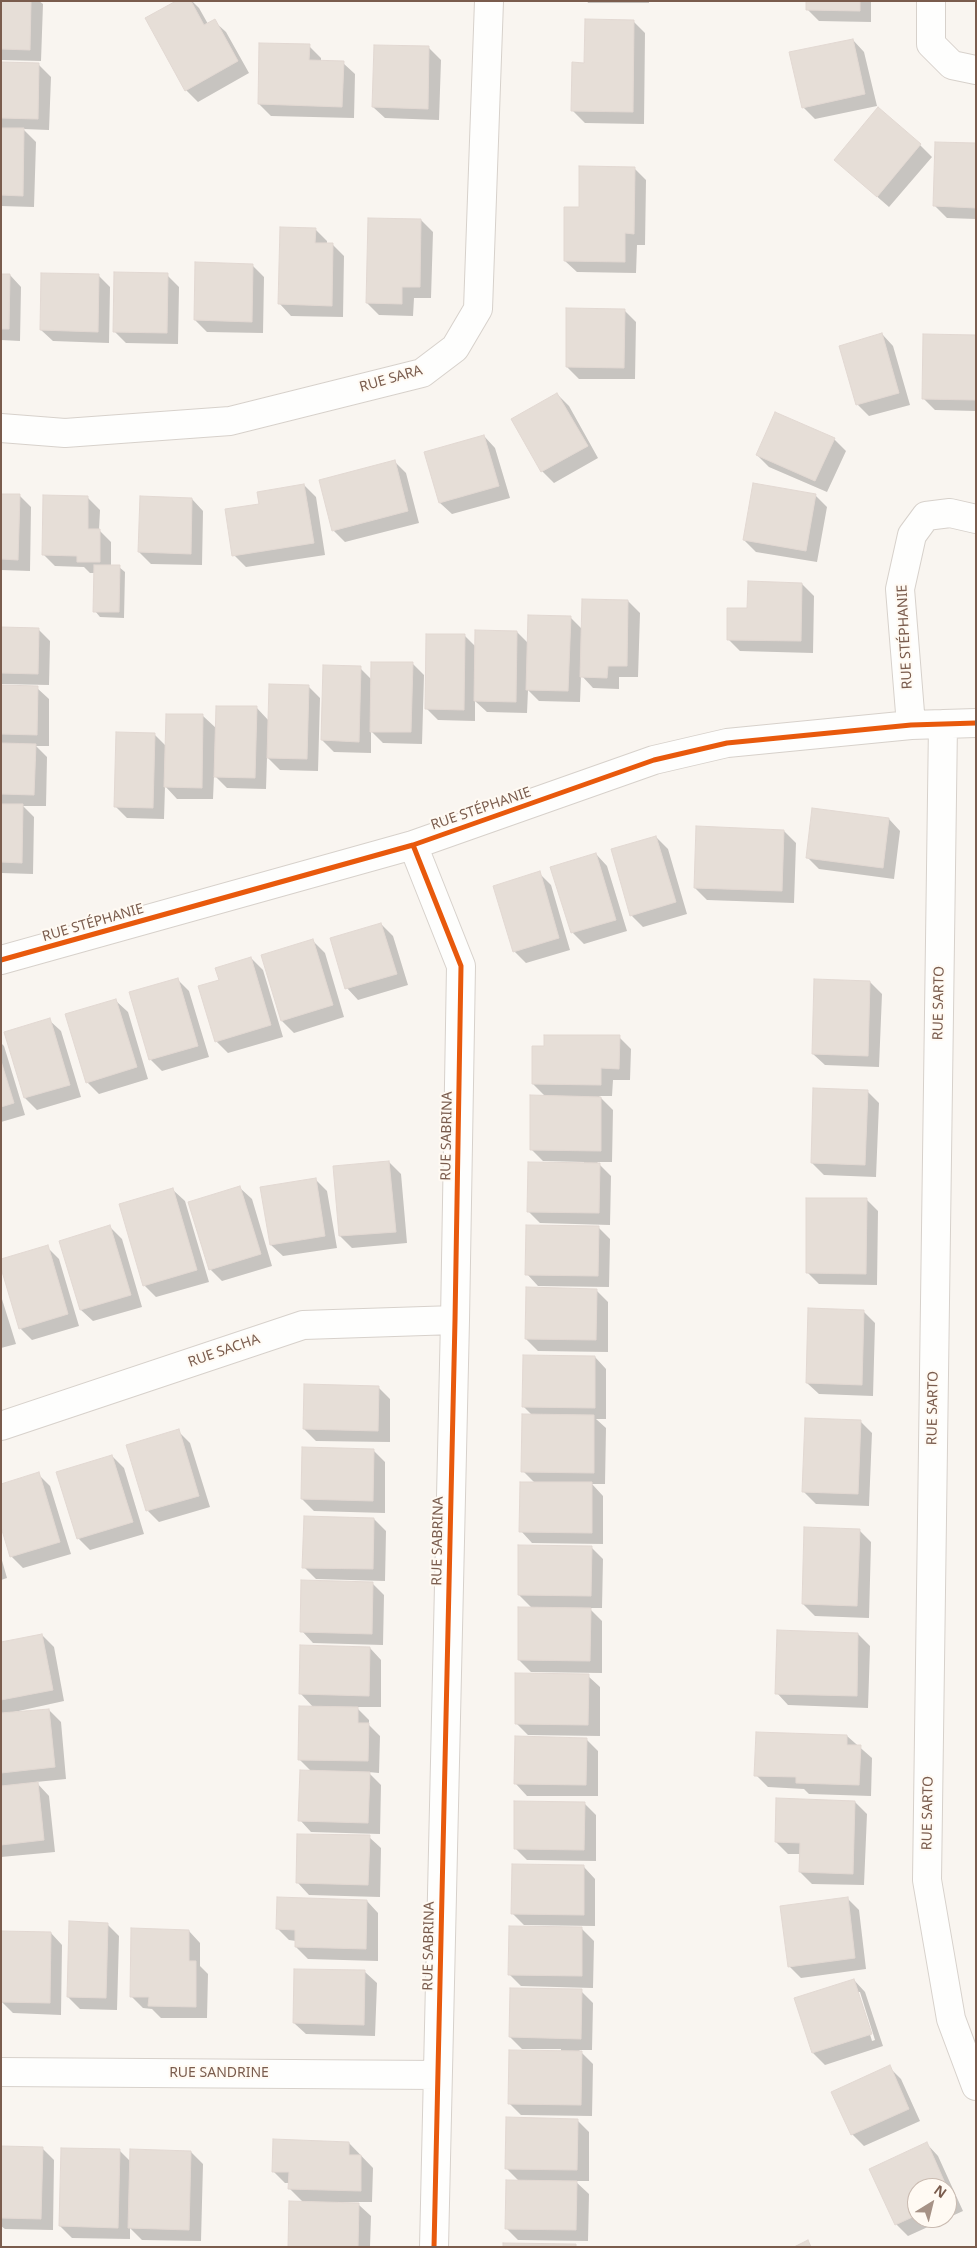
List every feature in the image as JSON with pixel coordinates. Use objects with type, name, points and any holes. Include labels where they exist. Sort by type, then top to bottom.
[{"type":"street","name":"RUE SARA","points":[[1,428],[65,433],[230,421],[422,373],[455,348],[478,308],[489,1]]},
{"type":"street","points":[[931,1],[931,44],[952,65],[976,70]]},
{"type":"street","name":"RUE STÉPHANIE","points":[[911,725],[900,589],[912,534],[926,516],[950,512],[976,519]]},
{"type":"street","name":"RUE STÉPHANIE","points":[[1,960],[413,845],[654,760],[727,744],[911,725],[976,722]]},
{"type":"street","name":"RUE SARTO","points":[[943,724],[927,1880],[950,2019],[976,2086]]},
{"type":"street","name":"RUE SABRINA","points":[[413,845],[460,966],[455,1320],[434,2247]]},
{"type":"street","name":"RUE SACHA","points":[[1,1426],[303,1325],[455,1320]]},
{"type":"street","name":"RUE SANDRINE","points":[[1,2072],[437,2075]]},
{"type":"building","points":[[1,1],[31,1],[30,50],[1,49]]},
{"type":"building","points":[[176,1],[191,1],[204,25],[215,19],[238,61],[185,91],[145,18]]},
{"type":"building","points":[[806,1],[860,1],[860,11],[806,10]]},
{"type":"building","points":[[585,19],[634,20],[633,112],[571,111],[572,62],[584,63]]},
{"type":"building","points":[[853,39],[865,94],[802,108],[789,52]]},
{"type":"building","points":[[259,43],[310,44],[309,60],[344,61],[342,107],[258,104]]},
{"type":"building","points":[[374,45],[429,46],[428,109],[372,107]]},
{"type":"building","points":[[1,62],[39,63],[38,119],[1,118]]},
{"type":"building","points":[[878,107],[921,144],[877,197],[834,160]]},
{"type":"building","points":[[1,128],[24,128],[23,196],[1,195]]},
{"type":"building","points":[[935,142],[976,143],[976,208],[933,206]]},
{"type":"building","points":[[579,166],[635,167],[634,234],[625,233],[625,262],[564,261],[564,207],[579,207]]},
{"type":"building","points":[[368,218],[421,219],[420,287],[402,287],[402,304],[366,303]]},
{"type":"building","points":[[280,227],[316,228],[315,243],[333,243],[332,306],[278,304]]},
{"type":"building","points":[[195,262],[253,264],[252,322],[194,320]]},
{"type":"building","points":[[114,272],[168,273],[167,333],[113,332]]},
{"type":"building","points":[[41,273],[99,274],[98,332],[40,330]]},
{"type":"building","points":[[1,274],[10,274],[9,329],[1,329]]},
{"type":"building","points":[[566,308],[625,309],[624,368],[566,367]]},
{"type":"building","points":[[882,333],[899,393],[856,405],[839,346]]},
{"type":"building","points":[[923,334],[976,335],[976,400],[922,399]]},
{"type":"building","points":[[557,393],[588,446],[541,472],[511,419]]},
{"type":"building","points":[[775,412],[835,438],[815,481],[756,455]]},
{"type":"building","points":[[484,435],[499,486],[439,503],[424,452]]},
{"type":"building","points":[[395,460],[408,511],[332,531],[319,480]]},
{"type":"building","points":[[753,483],[816,494],[806,551],[743,540]]},
{"type":"building","points":[[304,484],[314,543],[232,556],[225,509],[259,504],[257,492]]},
{"type":"building","points":[[1,494],[20,494],[18,560],[1,559]]},
{"type":"building","points":[[43,495],[88,496],[88,529],[100,529],[100,562],[77,562],[77,556],[42,555]]},
{"type":"building","points":[[140,496],[192,498],[191,554],[138,552]]},
{"type":"building","points":[[94,565],[120,565],[119,612],[93,612]]},
{"type":"building","points":[[748,581],[802,583],[801,641],[727,640],[727,608],[747,608]]},
{"type":"building","points":[[582,599],[628,600],[627,666],[608,666],[607,678],[580,677]]},
{"type":"building","points":[[528,615],[571,616],[568,691],[526,690]]},
{"type":"building","points":[[1,627],[39,628],[38,674],[1,673]]},
{"type":"building","points":[[475,630],[517,631],[516,702],[474,701]]},
{"type":"building","points":[[426,634],[465,634],[464,710],[425,709]]},
{"type":"building","points":[[371,662],[413,662],[411,732],[370,732]]},
{"type":"building","points":[[323,665],[361,666],[359,742],[321,740]]},
{"type":"building","points":[[269,684],[309,685],[307,759],[267,758]]},
{"type":"building","points":[[1,685],[38,686],[37,735],[1,734]]},
{"type":"building","points":[[216,706],[257,706],[255,778],[214,777]]},
{"type":"building","points":[[166,714],[203,714],[202,788],[164,787]]},
{"type":"building","points":[[116,732],[155,733],[153,808],[114,807]]},
{"type":"building","points":[[1,743],[36,744],[34,795],[1,794]]},
{"type":"building","points":[[1,804],[23,804],[22,863],[1,862]]},
{"type":"building","points":[[812,808],[889,818],[883,868],[806,858]]},
{"type":"building","points":[[696,826],[784,830],[782,891],[694,888]]},
{"type":"building","points":[[656,836],[676,902],[630,916],[611,849]]},
{"type":"building","points":[[596,853],[616,920],[571,933],[550,867]]},
{"type":"building","points":[[540,871],[559,938],[513,952],[493,886]]},
{"type":"building","points":[[381,923],[397,974],[345,989],[330,938]]},
{"type":"building","points":[[313,939],[333,1005],[281,1021],[261,955]]},
{"type":"building","points":[[251,957],[271,1025],[215,1042],[198,986],[219,980],[215,968]]},
{"type":"building","points":[[178,978],[198,1046],[149,1060],[129,992]]},
{"type":"building","points":[[814,979],[870,981],[868,1056],[812,1054]]},
{"type":"building","points":[[116,999],[137,1067],[86,1083],[65,1014]]},
{"type":"building","points":[[50,1018],[70,1085],[24,1098],[4,1032]]},
{"type":"building","points":[[544,1035],[620,1035],[619,1069],[601,1068],[601,1085],[532,1084],[532,1046],[544,1046]]},
{"type":"building","points":[[1,1061],[14,1103],[1,1107]]},
{"type":"building","points":[[813,1088],[868,1090],[865,1165],[811,1163]]},
{"type":"building","points":[[530,1095],[601,1097],[601,1151],[530,1150]]},
{"type":"building","points":[[389,1161],[396,1232],[339,1236],[333,1166]]},
{"type":"building","points":[[528,1162],[600,1163],[599,1213],[527,1212]]},
{"type":"building","points":[[316,1178],[325,1236],[270,1245],[260,1187]]},
{"type":"building","points":[[240,1186],[261,1254],[209,1270],[188,1202]]},
{"type":"building","points":[[173,1188],[197,1270],[143,1286],[119,1204]]},
{"type":"building","points":[[806,1198],[867,1198],[866,1274],[806,1273]]},
{"type":"building","points":[[110,1225],[131,1295],[80,1310],[59,1241]]},
{"type":"building","points":[[526,1225],[599,1226],[598,1276],[525,1275]]},
{"type":"building","points":[[48,1245],[68,1314],[19,1329],[1,1268],[1,1259]]},
{"type":"building","points":[[526,1287],[597,1289],[596,1340],[525,1339]]},
{"type":"building","points":[[808,1308],[864,1310],[862,1385],[806,1383]]},
{"type":"building","points":[[523,1355],[595,1356],[595,1408],[522,1407]]},
{"type":"building","points":[[304,1384],[379,1386],[378,1431],[303,1429]]},
{"type":"building","points":[[522,1414],[594,1415],[594,1473],[521,1472]]},
{"type":"building","points":[[805,1418],[861,1420],[858,1494],[802,1492]]},
{"type":"building","points":[[179,1429],[199,1496],[146,1511],[126,1445]]},
{"type":"building","points":[[302,1447],[374,1449],[373,1501],[301,1499]]},
{"type":"building","points":[[112,1455],[133,1522],[77,1539],[56,1472]]},
{"type":"building","points":[[39,1472],[60,1542],[10,1557],[1,1527],[1,1484]]},
{"type":"building","points":[[520,1482],[592,1482],[592,1533],[519,1532]]},
{"type":"building","points":[[304,1516],[374,1518],[373,1569],[302,1568]]},
{"type":"building","points":[[804,1527],[860,1529],[857,1606],[802,1604]]},
{"type":"building","points":[[518,1545],[592,1546],[591,1596],[518,1595]]},
{"type":"building","points":[[301,1580],[373,1582],[372,1634],[300,1632]]},
{"type":"building","points":[[518,1607],[591,1608],[590,1661],[518,1660]]},
{"type":"building","points":[[777,1630],[858,1633],[857,1696],[775,1694]]},
{"type":"building","points":[[42,1634],[53,1690],[1,1700],[1,1642]]},
{"type":"building","points":[[300,1645],[370,1647],[369,1696],[299,1694]]},
{"type":"building","points":[[515,1673],[589,1674],[588,1725],[515,1724]]},
{"type":"building","points":[[299,1706],[358,1707],[358,1723],[369,1723],[368,1761],[298,1760]]},
{"type":"building","points":[[49,1709],[55,1767],[1,1773],[1,1713]]},
{"type":"building","points":[[756,1732],[847,1735],[847,1745],[861,1745],[859,1785],[796,1783],[796,1777],[754,1776]]},
{"type":"building","points":[[515,1736],[587,1738],[586,1785],[514,1784]]},
{"type":"building","points":[[300,1770],[370,1772],[368,1823],[298,1821]]},
{"type":"building","points":[[38,1782],[44,1840],[1,1845],[1,1786]]},
{"type":"building","points":[[776,1798],[855,1801],[853,1874],[799,1872],[800,1843],[775,1842]]},
{"type":"building","points":[[514,1801],[585,1802],[584,1850],[514,1849]]},
{"type":"building","points":[[297,1834],[370,1835],[368,1885],[296,1883]]},
{"type":"building","points":[[512,1864],[584,1865],[584,1915],[511,1914]]},
{"type":"building","points":[[277,1897],[367,1900],[366,1949],[295,1947],[295,1930],[276,1929]]},
{"type":"building","points":[[848,1897],[855,1958],[788,1967],[780,1906]]},
{"type":"building","points":[[69,1921],[108,1923],[106,1998],[67,1997]]},
{"type":"building","points":[[509,1926],[582,1927],[582,1976],[508,1975]]},
{"type":"building","points":[[131,1928],[189,1930],[189,1961],[196,1961],[196,2007],[148,2006],[149,1997],[130,1997]]},
{"type":"building","points":[[1,1931],[51,1932],[50,2003],[1,2002]]},
{"type":"building","points":[[294,1969],[365,1970],[364,2025],[293,2023]]},
{"type":"building","points":[[854,1979],[872,2034],[812,2053],[794,1998]]},
{"type":"building","points":[[510,1988],[582,1989],[581,2039],[509,2037]]},
{"type":"building","points":[[509,2050],[582,2051],[581,2105],[508,2104]]},
{"type":"building","points":[[890,2065],[909,2109],[851,2135],[831,2092]]},
{"type":"building","points":[[506,2117],[578,2119],[577,2170],[505,2169]]},
{"type":"building","points":[[273,2139],[349,2142],[349,2155],[361,2155],[361,2191],[288,2189],[289,2172],[272,2172]]},
{"type":"building","points":[[927,2142],[943,2178],[907,2178],[907,2220],[895,2225],[869,2169]]},
{"type":"building","points":[[1,2146],[43,2147],[41,2219],[1,2218]]},
{"type":"building","points":[[61,2148],[120,2149],[118,2228],[59,2226]]},
{"type":"building","points":[[130,2149],[191,2151],[189,2230],[128,2228]]},
{"type":"building","points":[[506,2180],[577,2181],[576,2230],[505,2229]]},
{"type":"building","points":[[289,2201],[359,2203],[358,2247],[288,2247]]},
{"type":"building","points":[[808,2240],[811,2247],[794,2247]]},
{"type":"building","points":[[503,2243],[576,2244],[576,2247],[503,2247]]},
{"type":"cycle path","points":[[1,960],[413,845],[654,760],[727,743],[911,725],[976,723]]},
{"type":"cycle path","points":[[413,845],[461,966],[434,2247]]}]
